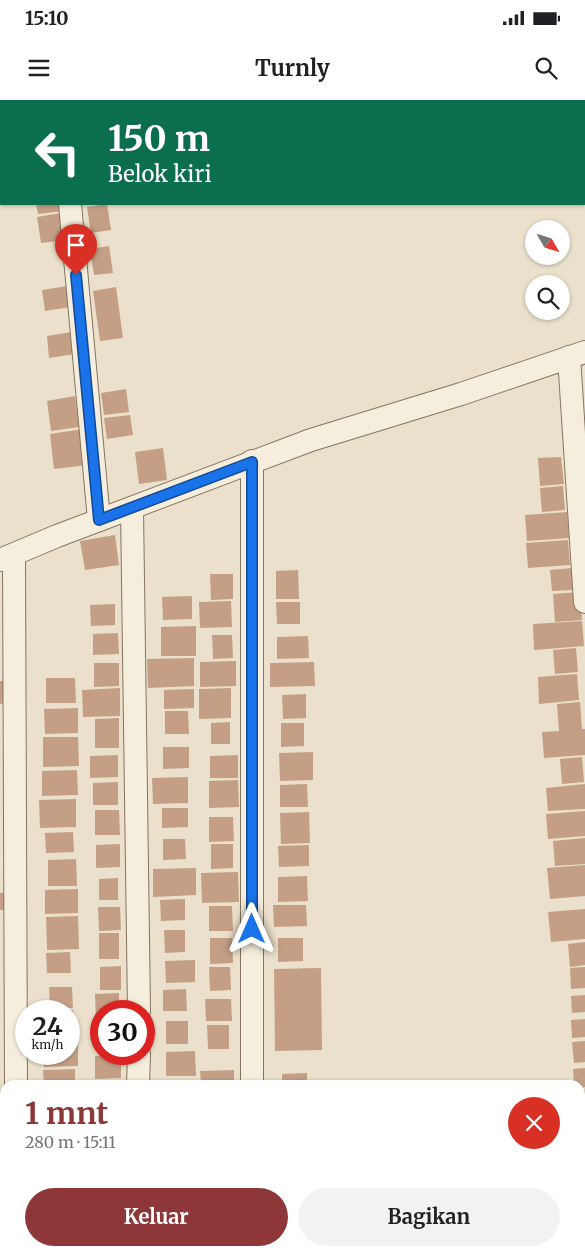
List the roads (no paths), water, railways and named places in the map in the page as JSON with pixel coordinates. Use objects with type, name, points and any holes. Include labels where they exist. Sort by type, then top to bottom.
[{"type":"street","points":[[70,205],[99,520]]},
{"type":"street","points":[[16,1080],[7,557],[311,440],[461,394],[577,355],[585,602]]},
{"type":"street","points":[[252,462],[252,1080]]},
{"type":"street","points":[[132,509],[139,1000]]},
{"type":"street","points":[[138,1080],[139,1065]]}]
